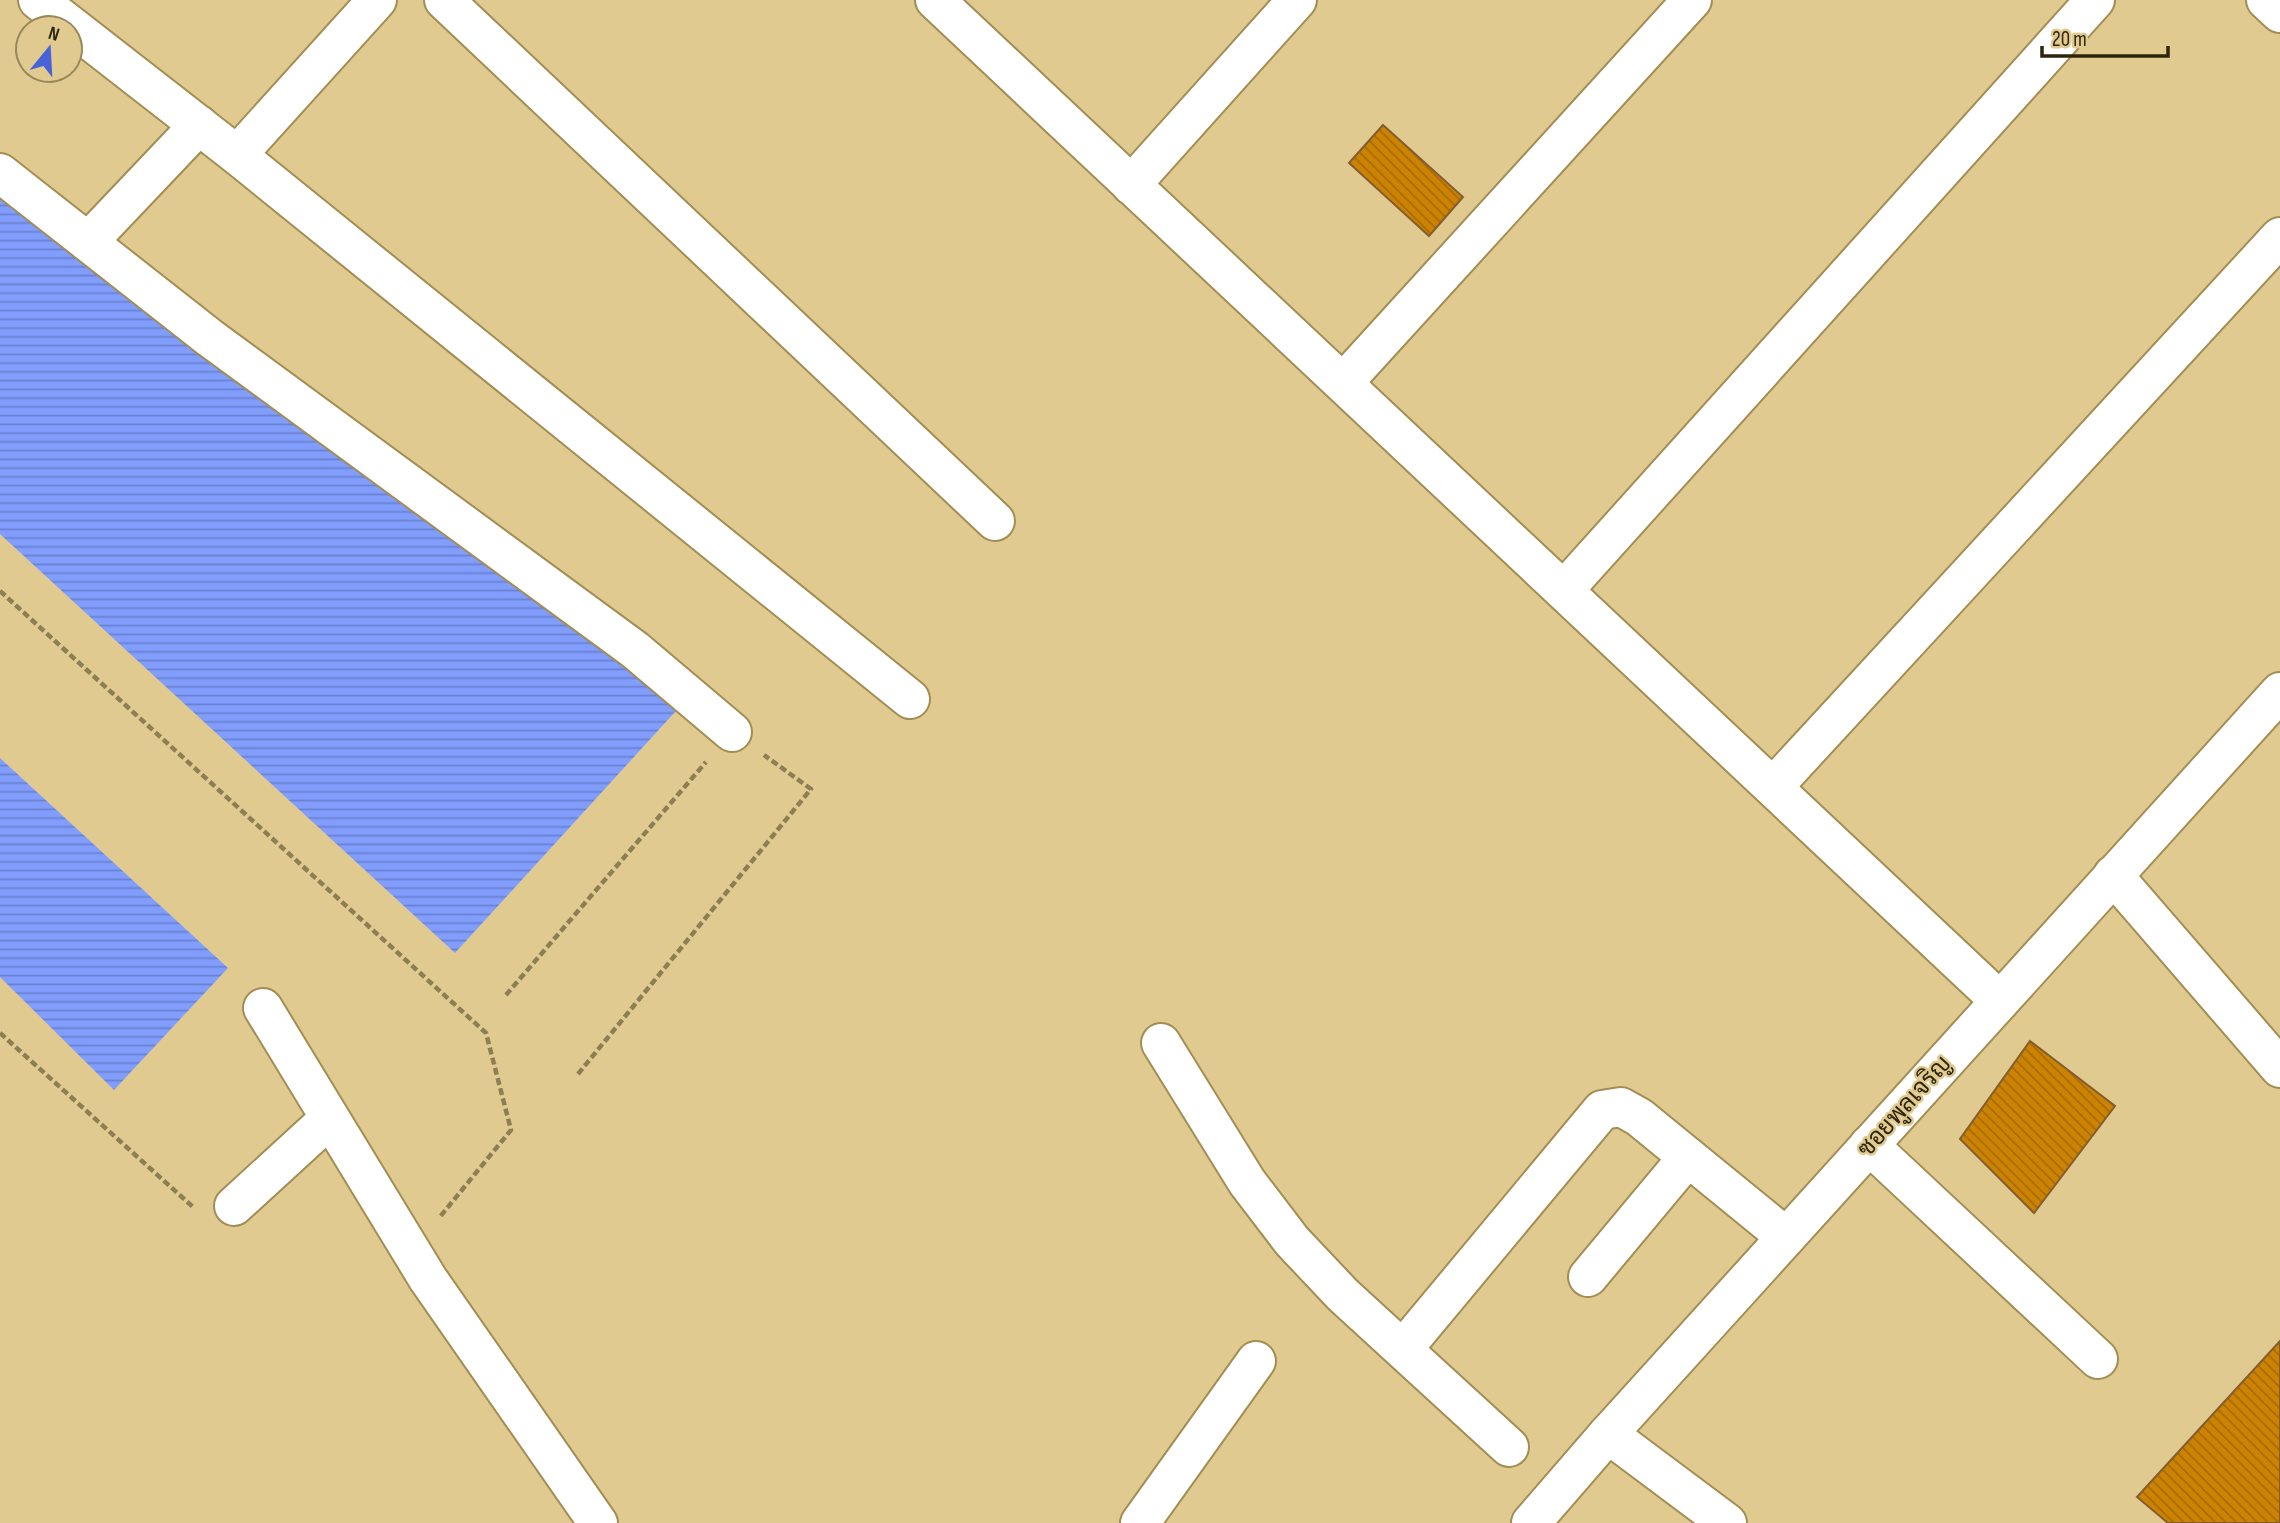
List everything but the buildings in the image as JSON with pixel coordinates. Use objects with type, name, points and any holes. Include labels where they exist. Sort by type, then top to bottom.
[{"type":"street","points":[[38,0],[237,155],[910,699]]},
{"type":"street","points":[[237,155],[377,0]]},
{"type":"street","points":[[444,0],[995,522]]},
{"type":"street","points":[[935,0],[2000,1001]]},
{"type":"street","points":[[1131,185],[1297,0]]},
{"type":"street","points":[[1343,383],[1692,0]]},
{"type":"street","points":[[1564,590],[2095,0]]},
{"type":"street","points":[[2266,0],[2280,13]]},
{"type":"street","points":[[88,242],[199,125]]},
{"type":"street","points":[[0,173],[210,338],[635,650],[732,732]]},
{"type":"street","points":[[1773,788],[2280,237]]},
{"type":"street","name":"ซอยพูลเจริญ","points":[[1531,1523],[1608,1434],[2280,692]]},
{"type":"street","points":[[2113,875],[2280,1068]]},
{"type":"street","points":[[263,1008],[412,1252],[598,1523]]},
{"type":"street","points":[[1161,1043],[1247,1182],[1292,1241],[1343,1295],[1509,1447]]},
{"type":"street","points":[[1403,1349],[1602,1110],[1621,1107],[1639,1117],[1786,1237]]},
{"type":"street","points":[[234,1206],[329,1119]]},
{"type":"street","points":[[1869,1145],[2098,1359]]},
{"type":"street","points":[[1588,1277],[1688,1157]]},
{"type":"street","points":[[1140,1523],[1255,1361]]},
{"type":"street","points":[[1608,1434],[1727,1523]]},
{"type":"path","points":[[0,591],[486,1033],[511,1130],[412,1252]]},
{"type":"path","points":[[506,995],[732,732],[811,789],[578,1074]]},
{"type":"path","points":[[0,1033],[207,1220],[234,1206]]},
{"type":"water","points":[[0,194],[685,701],[455,953],[0,534]]},
{"type":"water","points":[[0,758],[228,968],[114,1090],[0,977]]}]
